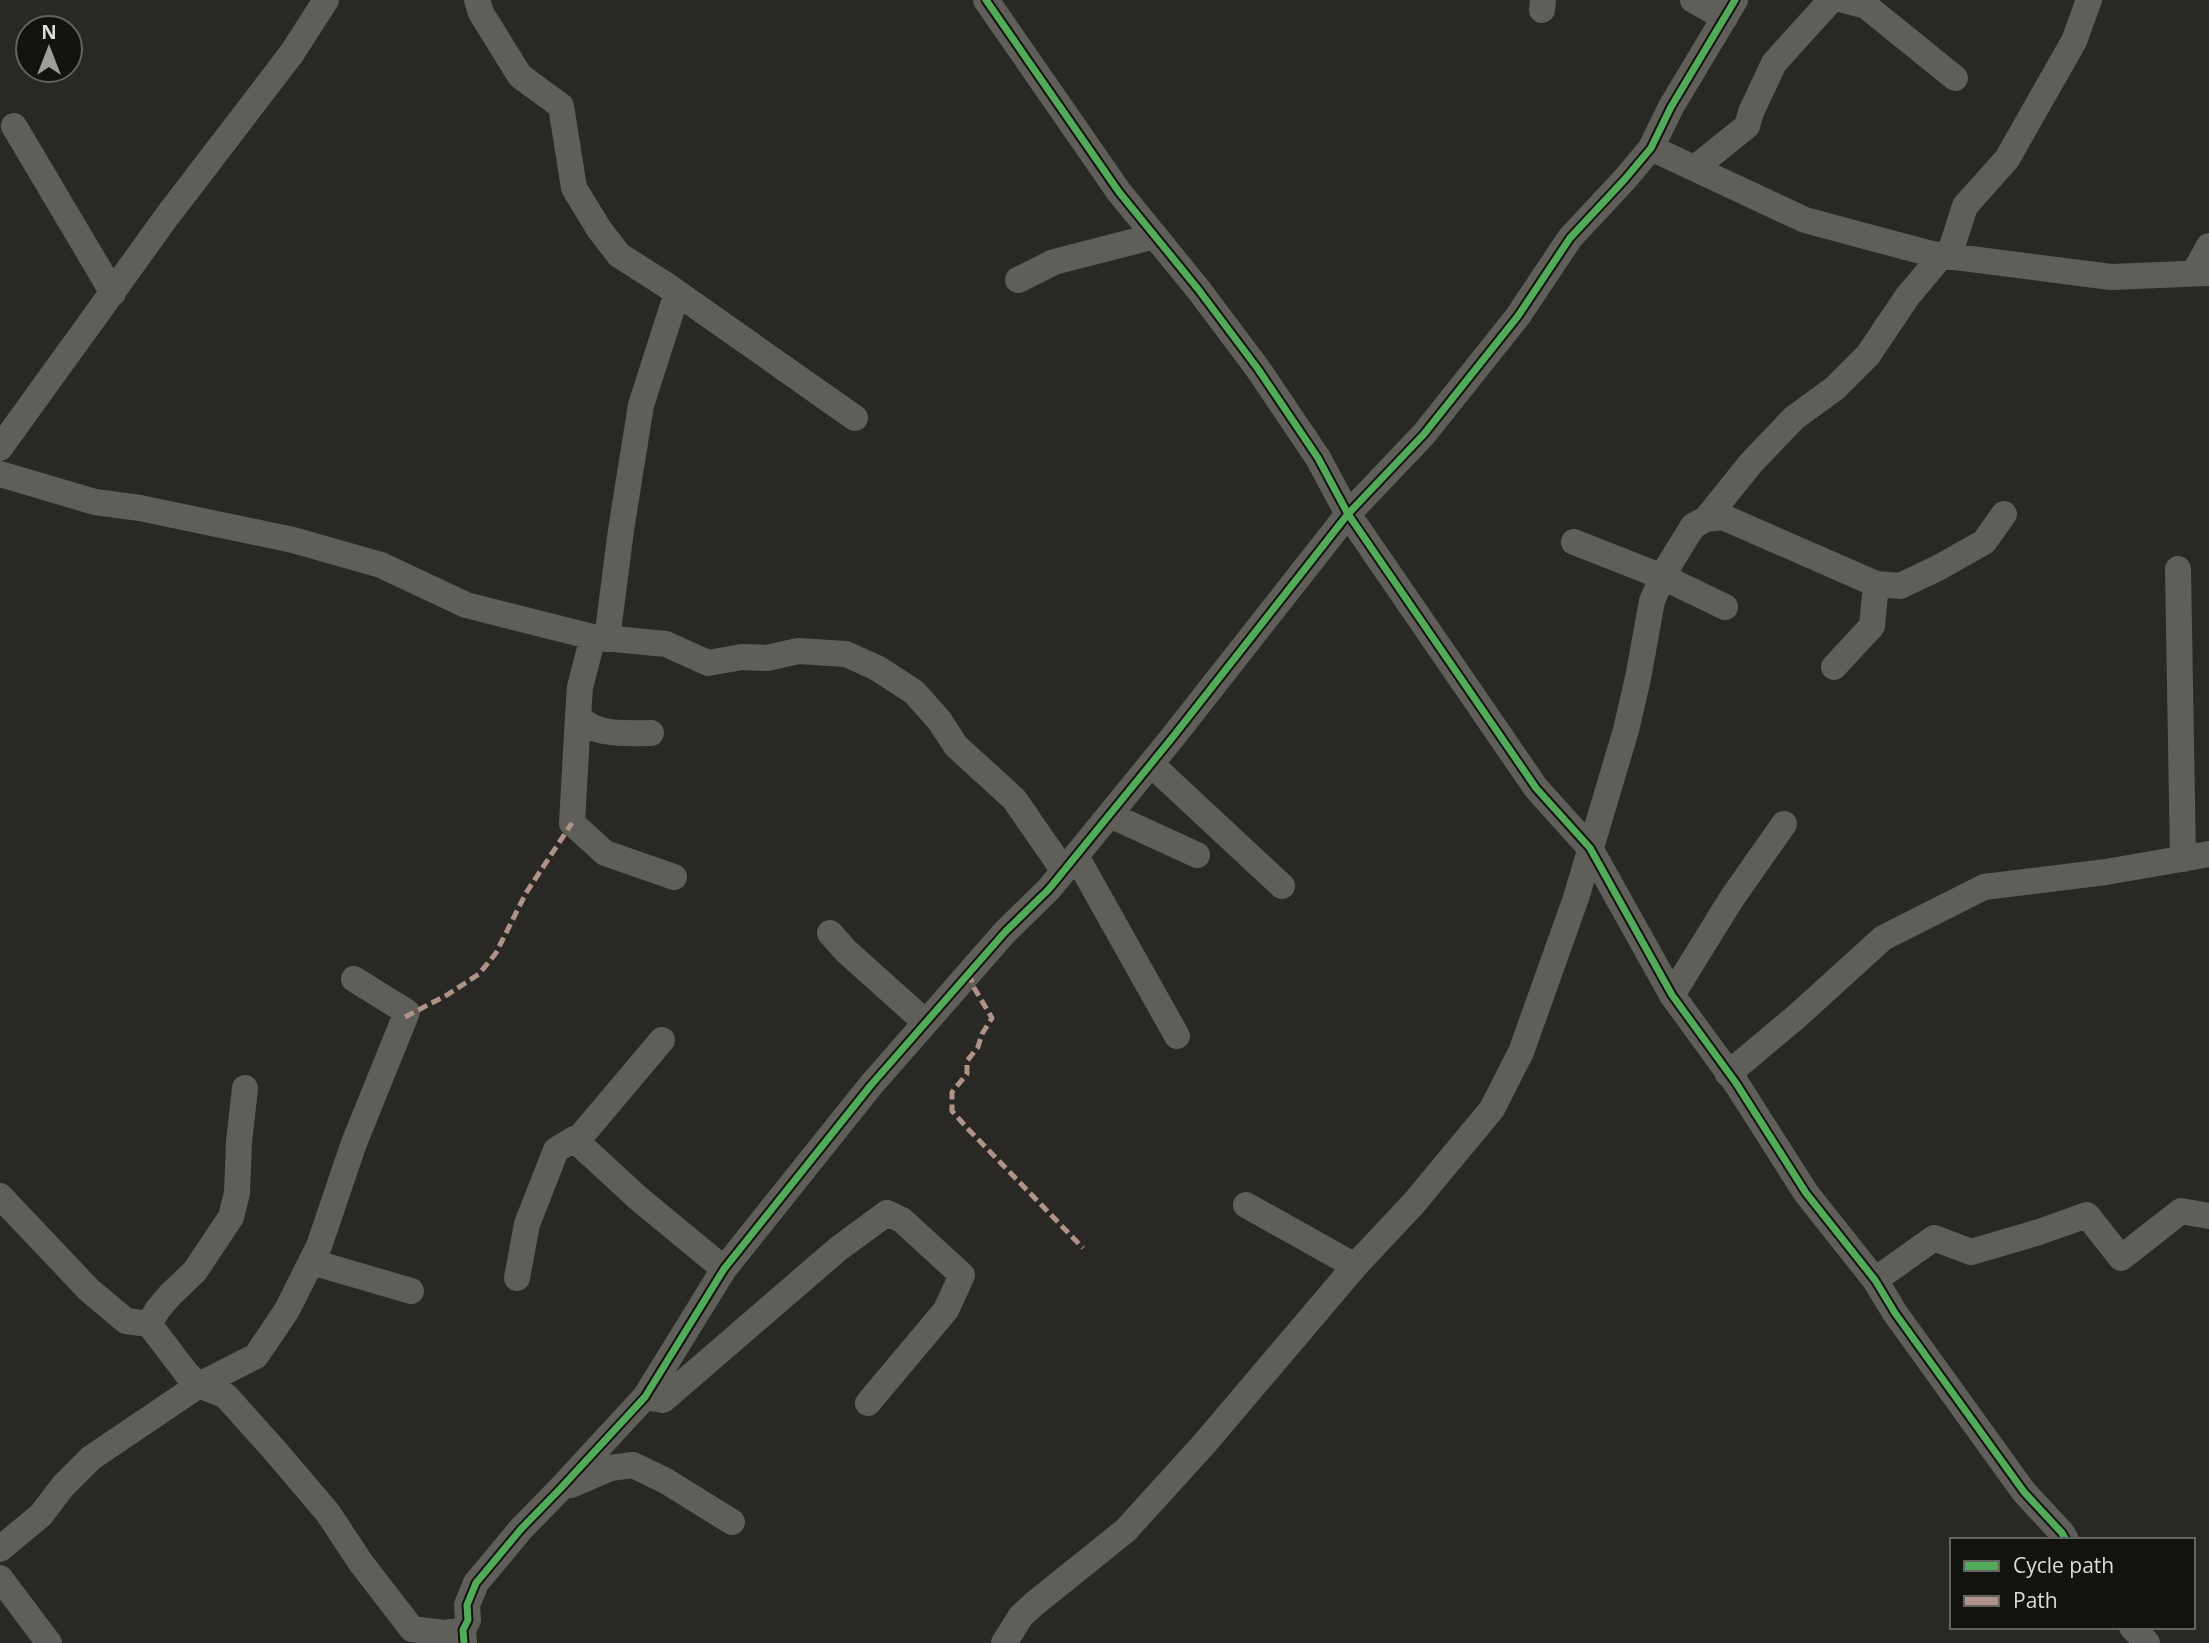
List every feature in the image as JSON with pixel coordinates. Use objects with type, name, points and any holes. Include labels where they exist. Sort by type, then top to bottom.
[{"type":"street","points":[[2,441],[168,215],[292,53],[326,0]]},
{"type":"street","points":[[477,0],[481,13],[520,76],[561,106],[574,188],[599,229],[620,255],[855,418]]},
{"type":"street","points":[[986,0],[1119,192],[1258,369],[1318,458],[1349,514],[1536,788],[1590,848],[1672,995],[1806,1193],[1875,1280],[1895,1313],[2024,1492],[2065,1538]]},
{"type":"street","points":[[0,1196],[89,1290],[127,1321],[149,1324],[187,1374],[199,1385],[226,1395],[328,1513],[413,1636],[443,1633],[463,1637],[468,1620],[467,1605],[476,1583],[521,1529],[645,1397],[724,1269],[871,1085],[1070,864],[1349,514],[1424,434],[1518,316],[1570,238],[1651,148],[1671,107],[1730,9],[1693,0]]},
{"type":"street","points":[[1695,169],[1747,126],[1774,63],[1831,0]]},
{"type":"street","points":[[1843,0],[1866,6],[1955,78]]},
{"type":"street","points":[[1706,519],[1751,463],[1794,418],[1835,388],[1868,355],[1908,297],[1945,255],[1965,206],[2007,159],[2074,41],[2089,0]]},
{"type":"street","points":[[14,126],[113,293]]},
{"type":"street","points":[[1651,148],[1805,220],[1945,255],[2111,277],[2201,273],[2209,246]]},
{"type":"street","points":[[1018,280],[1054,262],[1155,236]]},
{"type":"street","points":[[674,877],[605,853],[572,823],[580,687],[600,638],[641,405],[677,293]]},
{"type":"street","points":[[0,474],[95,502],[141,508],[293,540],[381,565],[466,605],[600,638],[666,644],[708,663],[742,657],[767,658],[799,651],[846,654],[877,668],[914,692],[939,720],[956,746],[1014,799],[1070,864],[1177,1036]]},
{"type":"street","points":[[1004,1643],[1021,1616],[1126,1530],[1205,1443],[1355,1266],[1414,1203],[1492,1108],[1521,1052],[1576,898],[1626,730],[1652,601],[1662,577],[1693,526],[1706,519],[1723,517],[1876,584],[1900,586],[1984,541],[2004,514]]},
{"type":"street","points":[[1574,542],[1662,577],[1725,607]]},
{"type":"street","points":[[2178,569],[2183,859]]},
{"type":"street","points":[[1833,667],[1872,626],[1876,584]]},
{"type":"street","points":[[578,716],[594,728],[618,733],[651,733]]},
{"type":"street","points":[[1151,764],[1282,886]]},
{"type":"street","points":[[1110,815],[1197,856]]},
{"type":"street","points":[[1672,995],[1732,898],[1784,824]]},
{"type":"street","points":[[1728,1074],[1883,938],[1984,887],[2106,872],[2209,855]]},
{"type":"street","points":[[830,933],[925,1023]]},
{"type":"street","points":[[0,1549],[41,1515],[63,1486],[91,1458],[199,1385],[256,1356],[287,1310],[319,1246],[354,1143],[407,1012],[354,979]]},
{"type":"street","points":[[576,1142],[662,1040]]},
{"type":"street","points":[[149,1324],[170,1295],[195,1271],[231,1217],[237,1193],[245,1088]]},
{"type":"street","points":[[517,1278],[527,1224],[556,1150],[574,1139],[638,1198],[724,1269]]},
{"type":"street","points":[[1246,1205],[1355,1266]]},
{"type":"street","points":[[1875,1280],[1934,1238],[1971,1252],[2036,1233],[2087,1214],[2121,1258],[2181,1211],[2209,1216]]},
{"type":"street","points":[[645,1397],[663,1400],[838,1248],[887,1213],[902,1220],[962,1275],[946,1310],[868,1404]]},
{"type":"street","points":[[312,1262],[411,1291]]},
{"type":"street","points":[[560,1489],[610,1468],[634,1465],[666,1481],[732,1522]]},
{"type":"street","points":[[0,1578],[49,1643]]},
{"type":"street","points":[[2134,1629],[2147,1643]]},
{"type":"marked path","points":[[405,1017],[479,974],[496,953],[526,893],[572,823]]},
{"type":"marked path","points":[[969,973],[973,986],[992,1018],[978,1047],[967,1061],[967,1074],[952,1092],[952,1111],[1083,1248]]},
{"type":"cycle path","points":[[986,0],[1119,192],[1198,289],[1258,369],[1318,458],[1348,514],[1536,788],[1590,848],[1672,995],[1736,1083],[1806,1193],[1875,1280],[1895,1313],[2024,1492],[2065,1538]]},
{"type":"cycle path","points":[[464,1643],[463,1630],[468,1620],[467,1605],[476,1583],[521,1529],[645,1397],[724,1269],[871,1085],[1005,932],[1049,889],[1348,514],[1424,434],[1518,316],[1570,238],[1651,148],[1671,107],[1735,0]]}]
